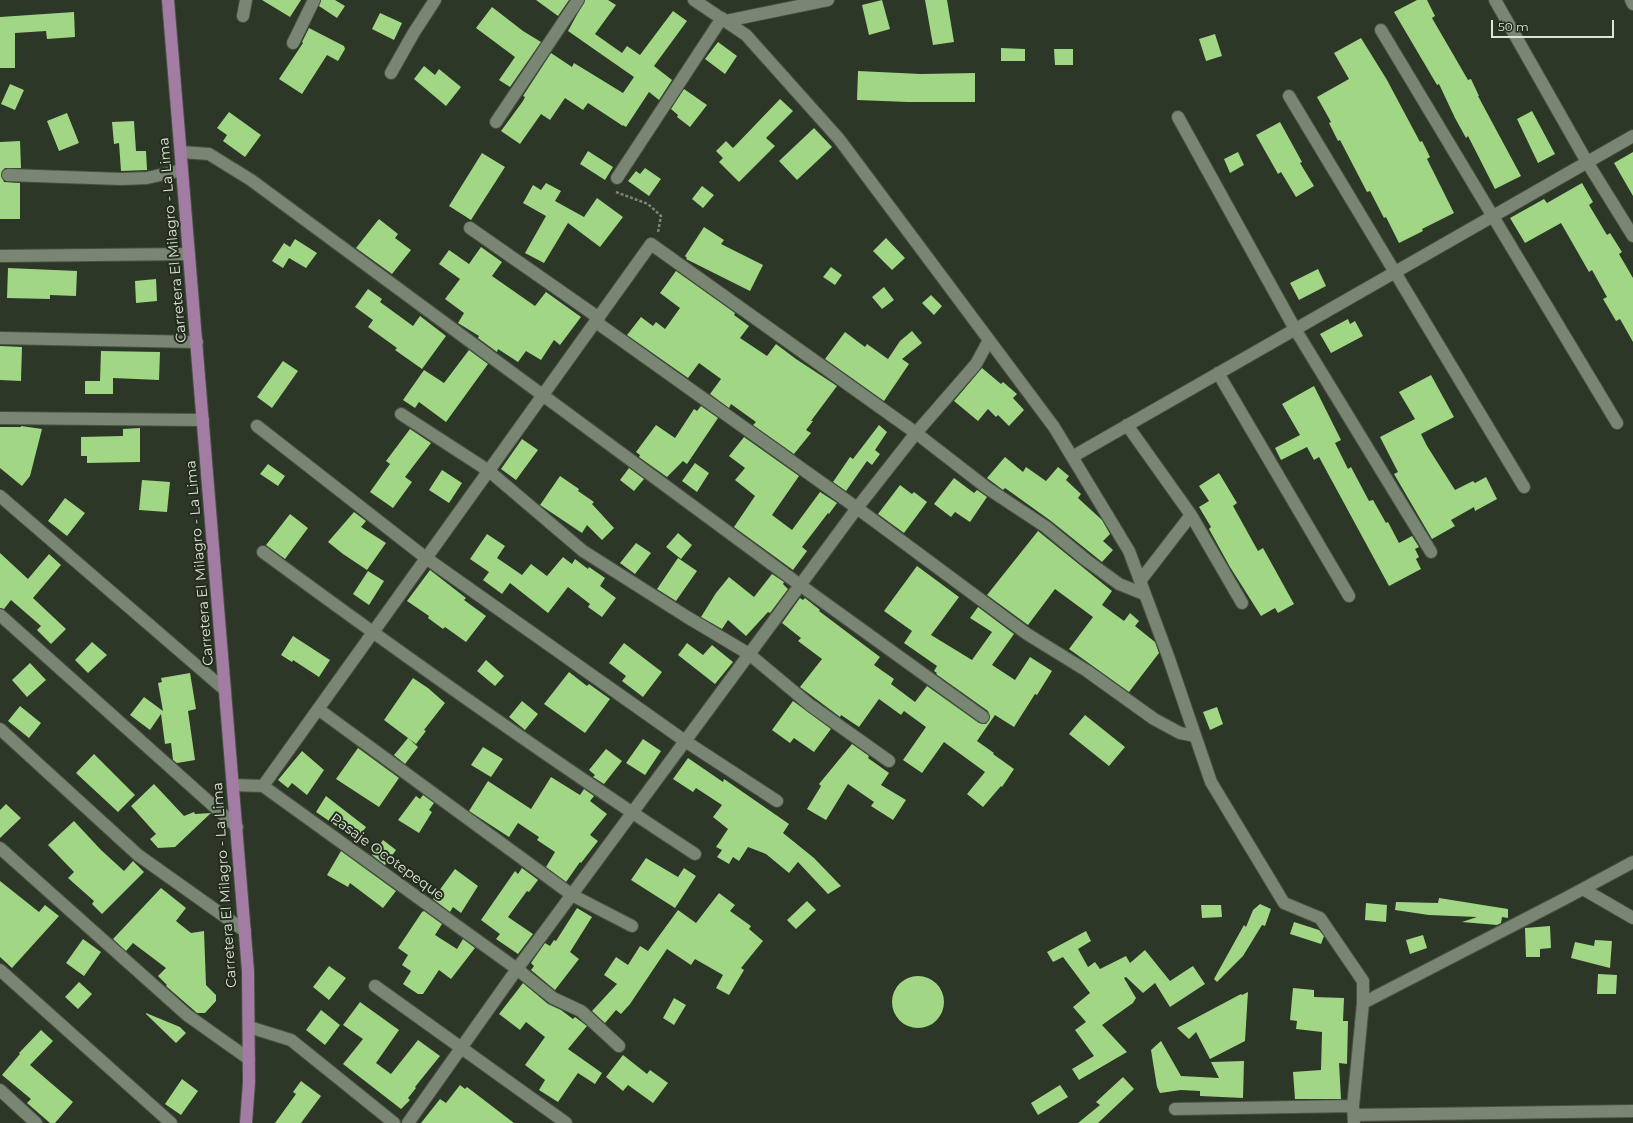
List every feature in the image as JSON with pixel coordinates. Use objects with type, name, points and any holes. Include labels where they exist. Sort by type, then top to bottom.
[{"type":"main road","name":"Carretera El Milagro - La Lima","points":[[168,0],[248,971],[249,1082],[246,1123]]},
{"type":"street","points":[[243,16],[246,0]]},
{"type":"street","points":[[293,43],[314,0]]},
{"type":"street","points":[[391,73],[413,34],[435,0]]},
{"type":"street","points":[[496,122],[578,0]]},
{"type":"street","points":[[694,0],[746,35],[839,139],[1054,427],[1128,551],[1211,782],[1284,903],[1320,918],[1363,981],[1363,1003],[1354,1115]]},
{"type":"street","points":[[617,178],[724,19],[828,0]]},
{"type":"street","points":[[1495,0],[1587,162],[1633,236]]},
{"type":"street","points":[[1631,0],[1633,4]]},
{"type":"street","points":[[1382,30],[1617,423]]},
{"type":"street","points":[[1288,96],[1524,487]]},
{"type":"street","points":[[1178,117],[1294,329],[1431,552]]},
{"type":"street","points":[[1072,457],[1633,136]]},
{"type":"street","points":[[181,152],[209,154],[251,180],[800,585],[983,717]]},
{"type":"street","points":[[8,175],[121,179],[147,178],[182,170]]},
{"type":"street","points":[[470,228],[857,508],[1027,634],[1087,671],[1154,719],[1180,732],[1195,736]]},
{"type":"street","points":[[233,785],[263,786],[490,471],[651,244],[916,433],[987,488],[1046,527],[1086,560],[1119,584],[1144,594]]},
{"type":"street","points":[[0,256],[189,254]]},
{"type":"street","points":[[0,338],[197,342]]},
{"type":"street","points":[[408,1123],[517,969],[857,508],[916,433],[976,364],[989,340]]},
{"type":"street","points":[[1218,373],[1349,596]]},
{"type":"street","points":[[401,414],[490,471],[583,551],[687,617],[749,654],[810,705],[889,761]]},
{"type":"street","points":[[0,418],[203,420]]},
{"type":"street","points":[[1127,425],[1191,515],[1242,603]]},
{"type":"street","points":[[257,426],[426,558],[685,741],[777,801]]},
{"type":"street","points":[[0,496],[225,690]]},
{"type":"street","points":[[1140,581],[1191,515]]},
{"type":"street","points":[[263,552],[373,633],[632,813],[695,854]]},
{"type":"street","points":[[0,615],[236,827]]},
{"type":"street","points":[[318,709],[572,895],[632,926]]},
{"type":"street","points":[[0,729],[138,855],[245,931]]},
{"type":"street","name":"Pasaje Ocotepeque","points":[[263,786],[517,969],[553,998],[581,1011],[619,1046]]},
{"type":"street","points":[[0,848],[187,1015],[249,1059]]},
{"type":"street","points":[[1363,1003],[1584,889],[1633,862]]},
{"type":"street","points":[[1584,889],[1633,918]]},
{"type":"street","points":[[0,970],[171,1123]]},
{"type":"street","points":[[375,986],[566,1123]]},
{"type":"street","points":[[249,1027],[291,1040],[394,1123]]},
{"type":"street","points":[[0,1090],[36,1123]]},
{"type":"street","points":[[1175,1109],[1354,1115],[1633,1111]]},
{"type":"path","points":[[617,178],[616,192],[648,204],[661,216],[657,232],[651,244]]},
{"type":"building","points":[[262,0],[301,0],[290,17]]},
{"type":"building","points":[[321,0],[335,0],[345,6],[337,18],[319,6]]},
{"type":"building","points":[[536,0],[569,0],[558,16]]},
{"type":"building","points":[[585,0],[608,0],[616,5],[595,34],[622,53],[627,46],[640,55],[673,11],[687,21],[654,66],[672,80],[659,100],[649,92],[626,127],[588,103],[583,110],[565,98],[550,120],[541,114],[520,144],[501,131],[523,101],[525,97],[523,96],[551,53],[572,67],[574,63],[623,93],[634,77],[568,31]]},
{"type":"building","points":[[882,0],[890,29],[869,35],[862,5]]},
{"type":"building","points":[[925,0],[947,0],[954,42],[933,45]]},
{"type":"building","points":[[1417,0],[1427,0],[1435,16],[1432,18],[1468,80],[1471,79],[1478,96],[1521,176],[1495,189],[1468,136],[1466,138],[1455,118],[1439,84],[1437,85],[1394,12]]},
{"type":"building","points":[[492,7],[523,31],[541,42],[510,87],[499,80],[515,57],[476,28]]},
{"type":"building","points":[[74,12],[75,37],[47,39],[46,31],[15,33],[15,68],[0,68],[0,17]]},
{"type":"building","points":[[380,13],[402,23],[394,40],[372,29]]},
{"type":"building","points":[[309,28],[344,46],[345,49],[338,61],[327,55],[302,94],[279,79],[303,43],[302,42]]},
{"type":"building","points":[[1215,34],[1222,56],[1206,61],[1199,39]]},
{"type":"building","points":[[1361,38],[1387,80],[1420,142],[1422,141],[1430,157],[1427,159],[1454,213],[1422,229],[1423,231],[1399,243],[1386,217],[1384,218],[1370,191],[1367,192],[1340,140],[1338,141],[1329,123],[1331,122],[1317,97],[1349,79],[1334,53]]},
{"type":"building","points":[[718,42],[737,56],[725,74],[705,59]]},
{"type":"building","points":[[1001,48],[1025,49],[1025,61],[1001,61]]},
{"type":"building","points":[[1054,49],[1073,49],[1073,65],[1055,65]]},
{"type":"building","points":[[424,66],[435,75],[439,69],[461,87],[446,106],[414,79]]},
{"type":"building","points":[[858,71],[921,74],[975,73],[975,102],[857,100]]},
{"type":"building","points":[[10,84],[24,90],[15,110],[1,104]]},
{"type":"building","points":[[684,89],[707,105],[690,127],[677,117],[678,115],[671,109]]},
{"type":"building","points":[[780,99],[793,111],[766,138],[775,146],[739,182],[719,162],[723,158],[716,151],[726,141],[733,148]]},
{"type":"building","points":[[1532,111],[1555,154],[1538,163],[1517,119]]},
{"type":"building","points":[[229,112],[261,135],[245,157],[223,141],[227,135],[217,128]]},
{"type":"building","points":[[67,113],[79,143],[59,151],[47,121]]},
{"type":"building","points":[[134,121],[136,151],[146,151],[147,170],[121,171],[119,143],[114,144],[112,122]]},
{"type":"building","points":[[1280,122],[1302,162],[1300,163],[1314,186],[1296,197],[1281,172],[1278,174],[1256,135]]},
{"type":"building","points":[[814,128],[832,147],[797,180],[779,161]]},
{"type":"building","points":[[20,141],[21,168],[5,168],[1,175],[4,182],[20,183],[20,219],[0,219],[0,142]]},
{"type":"building","points":[[588,151],[613,167],[605,180],[580,164]]},
{"type":"building","points":[[1238,152],[1244,165],[1230,173],[1224,159]]},
{"type":"building","points":[[1633,152],[1633,196],[1614,163]]},
{"type":"building","points":[[482,153],[505,167],[471,220],[449,206]]},
{"type":"building","points":[[645,168],[661,179],[649,196],[628,181],[636,171],[640,174]]},
{"type":"building","points":[[546,183],[561,191],[555,201],[584,217],[597,198],[623,217],[600,247],[568,223],[544,263],[525,253],[546,216],[523,203],[533,185],[541,190]]},
{"type":"building","points":[[1582,183],[1593,202],[1589,205],[1607,235],[1610,233],[1622,252],[1619,254],[1633,278],[1633,342],[1620,319],[1616,321],[1603,299],[1607,297],[1592,270],[1589,272],[1561,223],[1525,243],[1510,218],[1544,199],[1547,203]]},
{"type":"building","points":[[702,186],[714,195],[703,208],[692,199]]},
{"type":"building","points":[[379,219],[398,234],[395,238],[411,250],[392,274],[356,248]]},
{"type":"building","points":[[704,227],[724,240],[721,244],[763,265],[750,291],[686,259],[687,258],[685,256]]},
{"type":"building","points":[[886,238],[905,258],[892,270],[873,251]]},
{"type":"building","points":[[295,239],[317,253],[306,268],[289,258],[283,268],[272,261],[284,243],[290,247]]},
{"type":"building","points":[[481,247],[502,262],[492,276],[535,306],[546,292],[581,317],[560,345],[554,340],[541,360],[526,351],[518,362],[498,349],[497,352],[478,338],[479,336],[458,323],[464,313],[445,299],[460,279],[439,264],[449,250],[469,264]]},
{"type":"building","points":[[831,267],[842,275],[835,285],[823,277]]},
{"type":"building","points":[[8,268],[77,271],[76,296],[50,295],[50,299],[7,298]]},
{"type":"building","points":[[1318,269],[1326,286],[1299,300],[1290,283]]},
{"type":"building","points":[[676,271],[735,313],[734,315],[749,326],[740,338],[767,356],[776,344],[837,386],[811,421],[813,421],[806,430],[811,433],[794,454],[753,425],[756,422],[731,404],[729,408],[710,394],[721,379],[699,363],[688,378],[627,335],[641,317],[653,326],[656,322],[665,329],[680,308],[660,293]]},
{"type":"building","points":[[156,279],[157,301],[136,303],[135,281]]},
{"type":"building","points":[[884,287],[894,300],[882,309],[872,297]]},
{"type":"building","points":[[368,289],[382,299],[380,302],[413,326],[420,316],[446,336],[422,369],[395,350],[397,348],[368,327],[373,320],[355,307]]},
{"type":"building","points":[[931,295],[942,306],[934,315],[922,303]]},
{"type":"building","points":[[1348,319],[1350,324],[1355,321],[1363,336],[1331,353],[1320,334]]},
{"type":"building","points":[[912,331],[922,343],[902,359],[909,364],[884,401],[825,359],[845,332],[865,347],[867,344],[888,359],[900,341]]},
{"type":"building","points":[[0,346],[22,347],[21,381],[0,380]]},
{"type":"building","points":[[469,350],[488,364],[446,422],[419,402],[415,408],[403,400],[424,370],[444,383]]},
{"type":"building","points":[[101,351],[160,352],[159,380],[113,378],[113,394],[85,394],[85,381],[100,381]]},
{"type":"building","points":[[283,361],[298,371],[272,408],[257,397]]},
{"type":"building","points":[[982,368],[1001,384],[1003,382],[1017,394],[1013,398],[1024,410],[1009,426],[998,415],[996,417],[988,409],[978,421],[954,401]]},
{"type":"building","points":[[1431,375],[1454,417],[1421,434],[1427,446],[1455,490],[1473,481],[1475,483],[1486,477],[1497,499],[1475,511],[1474,507],[1451,520],[1455,526],[1432,539],[1394,474],[1398,472],[1380,437],[1415,419],[1399,392]]},
{"type":"building","points":[[1314,386],[1341,440],[1335,443],[1348,469],[1351,467],[1369,501],[1373,500],[1386,523],[1388,522],[1399,543],[1412,536],[1419,547],[1415,549],[1419,557],[1416,559],[1421,569],[1389,586],[1319,457],[1314,460],[1307,447],[1281,460],[1275,448],[1300,435],[1282,404]]},
{"type":"building","points":[[701,406],[718,418],[687,464],[683,461],[667,477],[639,457],[640,455],[636,452],[656,425],[675,438],[694,409],[697,411]]},
{"type":"building","points":[[879,425],[887,432],[875,450],[880,454],[872,465],[867,461],[846,491],[833,482],[850,457],[853,459]]},
{"type":"building","points":[[21,426],[42,429],[30,476],[22,486],[0,468],[0,427]]},
{"type":"building","points":[[140,428],[140,462],[87,463],[87,456],[81,456],[81,437],[123,436],[123,429]]},
{"type":"building","points":[[410,429],[431,443],[405,477],[412,482],[393,508],[370,492],[390,464],[386,461]]},
{"type":"building","points":[[744,437],[799,476],[772,515],[792,530],[820,492],[837,503],[802,547],[807,551],[793,570],[734,527],[755,496],[735,480],[745,468],[729,456]]},
{"type":"building","points":[[522,439],[538,450],[516,480],[501,469]]},
{"type":"building","points":[[1005,457],[1023,472],[1026,467],[1046,481],[1058,467],[1069,476],[1066,480],[1081,494],[1078,498],[1102,520],[1110,534],[1103,541],[1113,550],[1102,562],[1051,521],[1005,488],[1003,490],[987,478]]},
{"type":"building","points":[[695,463],[709,473],[697,492],[682,481]]},
{"type":"building","points":[[268,464],[285,476],[278,486],[260,474]]},
{"type":"building","points":[[629,468],[644,479],[634,491],[620,480]]},
{"type":"building","points":[[442,470],[462,483],[449,503],[429,490]]},
{"type":"building","points":[[1219,473],[1237,503],[1233,506],[1258,551],[1263,548],[1294,604],[1278,613],[1275,608],[1261,616],[1230,567],[1209,529],[1211,527],[1199,507],[1209,501],[1199,486]]},
{"type":"building","points":[[560,476],[579,489],[578,491],[594,502],[592,504],[614,528],[602,540],[587,525],[582,533],[540,505]]},
{"type":"building","points":[[954,478],[974,493],[977,490],[987,497],[970,522],[955,512],[951,517],[934,504]]},
{"type":"building","points":[[142,480],[170,482],[167,512],[139,510]]},
{"type":"building","points":[[900,485],[912,494],[914,492],[927,502],[904,533],[878,514]]},
{"type":"building","points":[[65,498],[85,513],[67,536],[48,521]]},
{"type":"building","points":[[354,512],[366,521],[361,527],[386,543],[367,570],[328,542]]},
{"type":"building","points":[[290,514],[308,528],[285,559],[266,545]]},
{"type":"building","points":[[1038,531],[1112,591],[1102,605],[1124,621],[1130,613],[1139,621],[1135,626],[1155,642],[1159,653],[1129,692],[1069,649],[1093,617],[1055,589],[1028,625],[987,595]]},
{"type":"building","points":[[678,533],[692,545],[681,559],[666,547]]},
{"type":"building","points":[[487,534],[505,546],[497,558],[522,575],[531,564],[547,576],[563,557],[572,564],[575,559],[588,569],[589,567],[605,578],[600,586],[616,598],[602,617],[588,607],[590,604],[568,587],[548,613],[510,583],[502,594],[483,580],[489,572],[470,559]]},
{"type":"building","points":[[636,543],[651,553],[635,574],[620,563]]},
{"type":"building","points":[[0,553],[28,579],[49,554],[61,565],[33,598],[66,629],[51,644],[37,630],[41,626],[11,600],[4,609],[0,608]]},
{"type":"building","points":[[678,558],[697,571],[676,601],[657,589]]},
{"type":"building","points":[[917,566],[959,597],[931,635],[972,660],[992,632],[970,618],[978,607],[1014,634],[992,665],[1015,680],[1030,657],[1052,671],[1014,727],[995,715],[977,741],[1014,769],[1002,787],[1001,786],[983,807],[967,794],[985,772],[944,742],[922,773],[903,760],[926,727],[904,711],[901,715],[879,699],[859,727],[841,715],[840,717],[800,687],[822,659],[798,641],[801,638],[782,623],[800,598],[803,600],[805,598],[820,610],[819,611],[880,657],[874,665],[894,679],[891,684],[915,702],[927,686],[979,723],[986,724],[990,717],[988,711],[936,674],[937,673],[934,671],[937,666],[904,643],[912,631],[884,611]]},
{"type":"building","points":[[430,570],[466,598],[464,600],[486,616],[466,642],[445,627],[443,629],[428,618],[429,616],[407,601]]},
{"type":"building","points":[[368,571],[384,581],[369,605],[353,594]]},
{"type":"building","points":[[772,574],[784,582],[783,584],[788,589],[770,613],[768,612],[746,636],[728,620],[722,629],[701,617],[716,593],[729,577],[754,597]]},
{"type":"building","points":[[293,636],[330,660],[319,677],[293,660],[292,662],[281,655]]},
{"type":"building","points":[[92,642],[107,655],[88,673],[75,660]]},
{"type":"building","points":[[624,643],[662,672],[643,697],[622,681],[626,676],[609,663]]},
{"type":"building","points":[[687,643],[703,655],[712,645],[733,662],[715,684],[678,655]]},
{"type":"building","points":[[486,660],[504,676],[495,686],[477,671]]},
{"type":"building","points":[[30,663],[46,680],[27,697],[12,680]]},
{"type":"building","points":[[569,672],[587,686],[589,684],[610,699],[585,733],[544,704]]},
{"type":"building","points":[[190,673],[196,709],[188,711],[195,760],[177,763],[173,760],[171,743],[165,744],[161,714],[150,730],[130,715],[144,697],[163,711],[158,683],[162,682],[161,678]]},
{"type":"building","points":[[413,678],[428,688],[445,703],[424,730],[426,731],[416,744],[384,720]]},
{"type":"building","points":[[522,701],[538,714],[525,730],[509,717]]},
{"type":"building","points":[[793,701],[831,729],[814,752],[794,738],[790,743],[772,730]]},
{"type":"building","points":[[20,706],[41,723],[29,738],[8,721]]},
{"type":"building","points":[[1217,707],[1223,724],[1210,730],[1203,712]]},
{"type":"building","points":[[1085,715],[1125,747],[1109,766],[1069,734]]},
{"type":"building","points":[[408,738],[418,747],[405,764],[394,755]]},
{"type":"building","points":[[643,739],[661,751],[645,775],[626,763]]},
{"type":"building","points":[[852,744],[889,773],[881,785],[906,800],[893,820],[871,806],[874,802],[848,784],[826,820],[807,809],[821,786],[819,784]]},
{"type":"building","points":[[483,747],[503,759],[491,777],[471,765]]},
{"type":"building","points":[[358,748],[399,778],[379,807],[336,779]]},
{"type":"building","points":[[606,749],[622,761],[604,784],[593,777],[595,775],[589,770]]},
{"type":"building","points":[[302,751],[324,770],[307,795],[292,783],[288,788],[278,780]]},
{"type":"building","points":[[94,754],[135,795],[118,812],[76,773]]},
{"type":"building","points":[[688,758],[723,782],[724,779],[789,824],[783,833],[814,858],[841,886],[828,894],[798,862],[789,873],[766,854],[748,847],[739,861],[733,857],[729,864],[717,857],[722,850],[716,847],[728,829],[713,817],[722,805],[696,788],[693,792],[673,779]]},
{"type":"building","points":[[551,777],[580,795],[584,789],[594,796],[590,801],[607,814],[590,835],[598,841],[581,863],[580,862],[566,882],[546,867],[555,852],[537,840],[539,837],[518,823],[509,837],[469,811],[488,781],[531,809]]},
{"type":"building","points":[[154,784],[184,816],[194,812],[195,814],[211,813],[175,847],[158,848],[150,839],[156,834],[131,806]]},
{"type":"building","points":[[423,795],[434,803],[429,810],[432,812],[419,833],[398,820],[416,796],[420,799]]},
{"type":"building","points":[[326,796],[366,827],[357,840],[316,812]]},
{"type":"building","points":[[6,804],[21,818],[0,838],[0,810]]},
{"type":"building","points":[[74,821],[101,850],[124,871],[133,861],[144,872],[102,914],[92,904],[94,901],[68,878],[74,872],[48,845]]},
{"type":"building","points":[[383,840],[396,850],[385,865],[372,855]]},
{"type":"building","points":[[341,851],[396,891],[383,908],[350,883],[348,887],[327,875]]},
{"type":"building","points":[[646,858],[678,877],[684,868],[696,876],[675,908],[631,880]]},
{"type":"building","points":[[522,868],[538,880],[529,892],[527,891],[508,917],[533,934],[518,954],[496,939],[500,934],[481,920],[515,871],[518,874]]},
{"type":"building","points":[[455,869],[478,886],[461,913],[453,907],[450,912],[433,899]]},
{"type":"building","points":[[0,881],[39,912],[45,905],[59,916],[12,968],[0,957]]},
{"type":"building","points":[[161,888],[186,908],[176,921],[191,933],[204,931],[206,985],[216,995],[216,1001],[205,1013],[197,1013],[166,986],[167,985],[158,976],[166,968],[133,943],[126,951],[113,939]]},
{"type":"building","points":[[719,893],[735,905],[730,911],[751,926],[749,929],[763,941],[741,968],[744,970],[729,995],[716,988],[723,975],[695,959],[691,965],[667,949],[630,1004],[621,1014],[616,1010],[605,1023],[592,1011],[617,984],[604,975],[616,957],[628,965],[640,946],[648,951],[678,910],[696,923]]},
{"type":"building","points":[[1439,898],[1508,909],[1508,918],[1502,917],[1501,923],[1497,925],[1462,922],[1477,917],[1429,915],[1395,910],[1396,902],[1438,903]]},
{"type":"building","points":[[807,901],[816,910],[796,929],[787,920]]},
{"type":"building","points":[[1366,903],[1387,905],[1386,922],[1365,920]]},
{"type":"building","points":[[1260,904],[1271,909],[1265,926],[1262,925],[1243,956],[1217,982],[1214,979],[1244,925],[1246,927],[1253,910]]},
{"type":"building","points":[[1201,905],[1221,905],[1222,917],[1202,918]]},
{"type":"building","points":[[577,908],[592,917],[570,952],[579,959],[555,990],[531,970],[534,966],[531,963],[545,943],[550,946],[554,940],[556,941]]},
{"type":"building","points":[[424,911],[442,924],[435,935],[457,949],[463,939],[475,948],[451,979],[439,970],[423,994],[418,994],[403,984],[411,971],[402,965],[408,955],[398,948]]},
{"type":"building","points":[[1294,922],[1319,930],[1324,936],[1321,944],[1290,934]]},
{"type":"building","points":[[1550,926],[1551,948],[1540,949],[1540,957],[1526,957],[1525,928]]},
{"type":"building","points":[[1086,931],[1091,941],[1078,949],[1088,967],[1095,962],[1100,969],[1126,956],[1130,963],[1145,950],[1170,981],[1193,966],[1205,984],[1170,1007],[1155,983],[1143,993],[1126,977],[1124,978],[1136,998],[1133,1003],[1102,1025],[1127,1052],[1079,1080],[1072,1069],[1094,1056],[1075,1030],[1086,1022],[1073,1007],[1090,993],[1063,957],[1053,962],[1047,952]]},
{"type":"building","points":[[1423,935],[1427,948],[1410,954],[1406,940]]},
{"type":"building","points":[[83,939],[101,952],[84,976],[66,963]]},
{"type":"building","points":[[1595,940],[1612,941],[1610,968],[1571,958],[1575,942],[1594,946]]},
{"type":"building","points":[[329,966],[346,978],[329,1000],[313,987]]},
{"type":"building","points":[[1598,974],[1617,975],[1616,994],[1597,994]]},
{"type":"building","points":[[918,976],[932,980],[940,988],[944,1002],[940,1016],[932,1024],[918,1028],[904,1024],[896,1016],[892,1002],[896,988],[904,980]]},
{"type":"building","points":[[79,982],[92,994],[78,1009],[65,997]]},
{"type":"building","points":[[523,983],[548,1004],[561,1010],[573,1019],[575,1017],[587,1026],[568,1049],[602,1073],[595,1084],[578,1073],[558,1102],[539,1090],[545,1080],[525,1065],[545,1037],[526,1022],[520,1030],[499,1014]]},
{"type":"building","points":[[1293,988],[1314,990],[1314,997],[1344,998],[1343,1021],[1348,1021],[1347,1064],[1339,1063],[1341,1099],[1295,1099],[1293,1072],[1321,1070],[1322,1032],[1296,1029],[1297,1021],[1290,1020]]},
{"type":"building","points":[[1248,992],[1245,1041],[1210,1059],[1196,1032],[1189,1039],[1177,1028],[1241,994],[1242,995]]},
{"type":"building","points":[[674,998],[686,1005],[674,1025],[663,1018]]},
{"type":"building","points":[[360,1002],[399,1030],[376,1063],[391,1074],[418,1040],[440,1056],[415,1087],[416,1088],[408,1098],[410,1100],[401,1109],[343,1064],[363,1039],[343,1025]]},
{"type":"building","points":[[321,1010],[340,1025],[325,1045],[306,1030]]},
{"type":"building","points":[[146,1013],[180,1027],[186,1033],[176,1043]]},
{"type":"building","points":[[41,1030],[53,1041],[30,1065],[73,1102],[55,1123],[50,1123],[27,1103],[31,1099],[2,1075],[20,1054],[19,1053]]},
{"type":"building","points":[[1161,1041],[1181,1076],[1219,1078],[1211,1062],[1244,1061],[1243,1098],[1200,1096],[1200,1091],[1181,1090],[1160,1093],[1157,1087],[1151,1050]]},
{"type":"building","points":[[623,1055],[647,1074],[650,1070],[668,1083],[653,1103],[628,1085],[623,1091],[606,1077]]},
{"type":"building","points":[[1123,1077],[1134,1089],[1098,1123],[1078,1123],[1100,1105],[1096,1102]]},
{"type":"building","points":[[182,1079],[198,1091],[181,1115],[165,1104]]},
{"type":"building","points":[[301,1081],[321,1096],[301,1123],[275,1123],[296,1094],[293,1092]]},
{"type":"building","points":[[460,1085],[465,1089],[467,1087],[514,1123],[421,1123],[440,1099],[446,1103]]},
{"type":"building","points":[[1060,1085],[1068,1097],[1038,1115],[1031,1103]]}]
